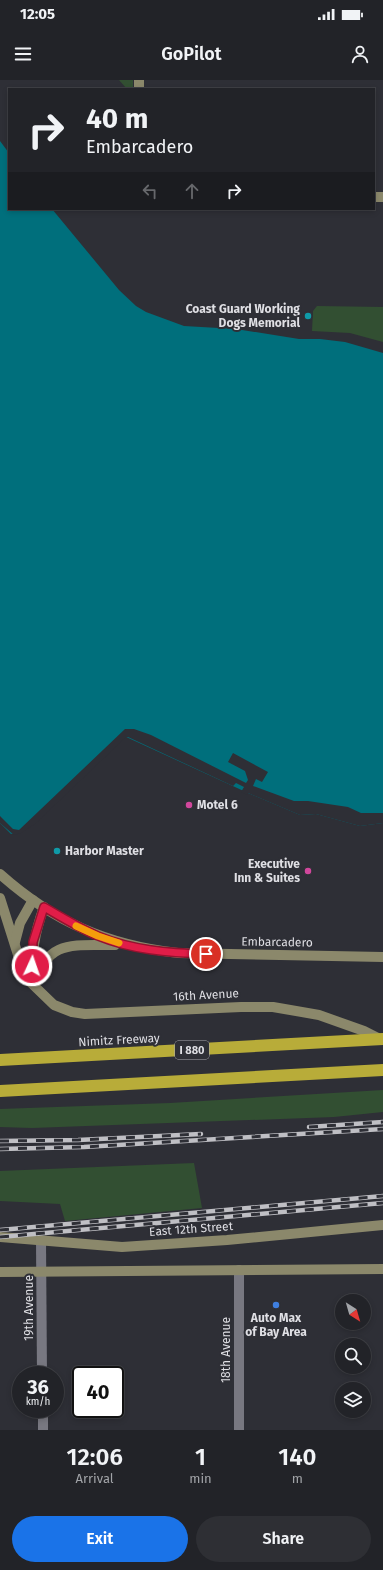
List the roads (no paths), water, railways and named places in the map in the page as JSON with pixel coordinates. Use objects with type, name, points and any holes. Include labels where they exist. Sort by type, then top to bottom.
[{"type":"highway","name":"Nimitz Freeway","points":[[0,1060],[383,1040]]},
{"type":"highway","points":[[0,1091],[383,1070]]},
{"type":"main road","name":"Embarcadero","points":[[0,874],[33,900],[77,926],[98,936],[124,944],[178,953],[383,956]]},
{"type":"main road","name":"16th Avenue","points":[[0,898],[8,918],[15,946],[26,977],[50,1002],[72,1012],[85,1014],[241,1006],[290,1009],[334,1019],[383,1040]]},
{"type":"main road","points":[[15,946],[20,923],[33,900]]},
{"type":"main road","points":[[35,985],[32,966],[33,942],[44,907]]},
{"type":"main road","points":[[35,985],[38,973],[45,959],[54,951],[68,946],[124,944]]},
{"type":"main road","name":"East 12th Street","points":[[0,1237],[122,1247],[175,1244],[383,1225]]},
{"type":"main road","points":[[0,1272],[383,1270]]},
{"type":"street","name":"19th Avenue","points":[[41,1241],[42,1366]]},
{"type":"street","name":"18th Avenue","points":[[239,1270],[239,1430]]},
{"type":"street","points":[[43,1418],[43,1430]]},
{"type":"water","points":[[0,141],[8,152],[8,210],[53,210],[119,290],[136,306],[146,312],[184,326],[236,329],[299,339],[320,339],[345,342],[383,353],[383,823],[360,826],[316,814],[300,815],[248,793],[124,736],[20,832],[11,834],[0,823]]},
{"type":"railway","points":[[309,1127],[383,1122]]},
{"type":"railway","points":[[0,1149],[84,1147],[383,1129]]},
{"type":"railway","points":[[0,1141],[78,1140],[201,1134]]},
{"type":"railway","points":[[0,1230],[383,1196]]},
{"type":"railway","points":[[0,1237],[383,1203]]},
{"type":"place","name":"Coast Guard Working Dogs Memorial","points":[[308,316]]},
{"type":"place","name":"Motel 6","points":[[189,805]]},
{"type":"place","name":"Harbor Master","points":[[57,851]]},
{"type":"place","name":"Executive Inn & Suites","points":[[308,871]]},
{"type":"place","name":"Auto Max of Bay Area","points":[[276,1305]]}]
